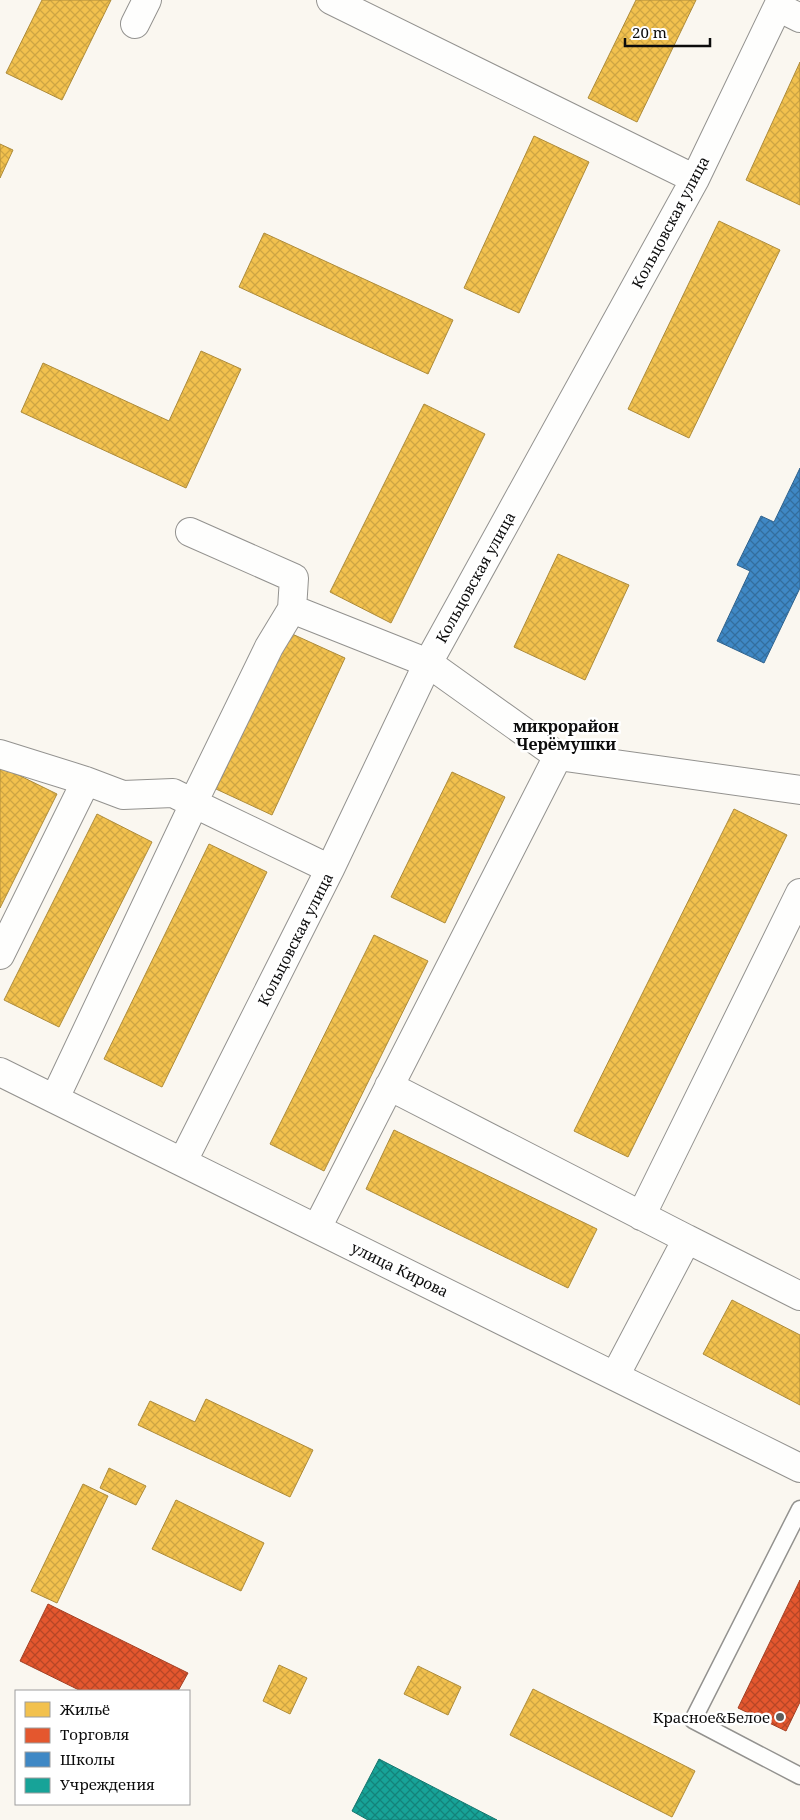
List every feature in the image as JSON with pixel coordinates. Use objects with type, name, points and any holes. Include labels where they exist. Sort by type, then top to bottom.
[{"type":"street","points":[[330,0],[695,179]]},
{"type":"street","name":"Кольцовская улица","points":[[183,1161],[330,869],[428,663],[695,179],[786,8]]},
{"type":"street","points":[[55,1098],[268,648],[292,609],[294,578],[190,532]]},
{"type":"street","points":[[292,609],[428,663],[558,756],[800,790]]},
{"type":"street","points":[[0,754],[86,781],[122,795],[173,793],[330,869]]},
{"type":"street","points":[[317,1228],[558,756]]},
{"type":"street","points":[[0,955],[86,781]]},
{"type":"street","points":[[641,1216],[800,893]]},
{"type":"street","name":"улица Кирова","points":[[0,1072],[800,1468]]},
{"type":"street","points":[[389,1086],[800,1296]]},
{"type":"street","points":[[615,1376],[687,1239]]},
{"type":"lane","points":[[800,1509],[693,1720],[800,1776]]},
{"type":"building: Жильё","points":[[42,0],[111,0],[62,100],[6,73]]},
{"type":"building: Жильё","points":[[636,0],[696,0],[637,122],[588,98]]},
{"type":"building: Жильё","points":[[800,62],[800,205],[746,180]]},
{"type":"building: Жильё","points":[[534,136],[589,162],[519,313],[464,288]]},
{"type":"building: Жильё","points":[[0,144],[13,150],[0,178]]},
{"type":"building: Жильё","points":[[719,221],[780,250],[689,438],[628,409]]},
{"type":"building: Жильё","points":[[264,233],[453,320],[428,374],[239,287]]},
{"type":"building: Жильё","points":[[201,351],[241,369],[186,488],[21,412],[43,363],[169,421]]},
{"type":"building: Жильё","points":[[424,404],[485,434],[391,623],[330,592]]},
{"type":"building: Жильё","points":[[558,554],[629,585],[585,680],[514,647]]},
{"type":"building: Жильё","points":[[290,633],[345,658],[272,815],[216,789]]},
{"type":"building: Жильё","points":[[0,766],[57,794],[0,908]]},
{"type":"building: Жильё","points":[[452,772],[505,797],[445,923],[391,897]]},
{"type":"building: Жильё","points":[[734,809],[787,835],[628,1157],[574,1131]]},
{"type":"building: Жильё","points":[[97,814],[152,842],[59,1027],[4,1000]]},
{"type":"building: Жильё","points":[[209,844],[267,872],[162,1087],[104,1059]]},
{"type":"building: Жильё","points":[[374,935],[428,961],[324,1171],[270,1144]]},
{"type":"building: Жильё","points":[[394,1130],[597,1229],[568,1288],[366,1189]]},
{"type":"building: Жильё","points":[[732,1300],[800,1335],[800,1405],[703,1354]]},
{"type":"building: Жильё","points":[[206,1399],[313,1450],[290,1497],[138,1425],[150,1401],[195,1422]]},
{"type":"building: Жильё","points":[[109,1468],[146,1486],[136,1505],[100,1488]]},
{"type":"building: Жильё","points":[[83,1484],[108,1496],[57,1603],[31,1591]]},
{"type":"building: Жильё","points":[[176,1500],[264,1543],[241,1591],[152,1549]]},
{"type":"building: Жильё","points":[[279,1665],[307,1678],[290,1714],[263,1701]]},
{"type":"building: Жильё","points":[[418,1666],[461,1687],[448,1715],[404,1694]]},
{"type":"building: Жильё","points":[[533,1689],[695,1771],[672,1817],[510,1735]]},
{"type":"building: Торговля","points":[[800,1580],[800,1702],[786,1731],[738,1708]]},
{"type":"building: Торговля","points":[[48,1604],[188,1673],[179,1690],[79,1690],[20,1661]]},
{"type":"building: Школы","points":[[800,468],[800,588],[764,663],[717,641],[750,571],[737,565],[761,516],[774,522]]},
{"type":"building: Учреждения","points":[[379,1759],[497,1820],[368,1820],[352,1811]]},
{"type":"place","name":"Красное&Белое","points":[[780,1717]]},
{"type":"district","name":"микрорайон Черёмушки","points":[[566,735]]}]
